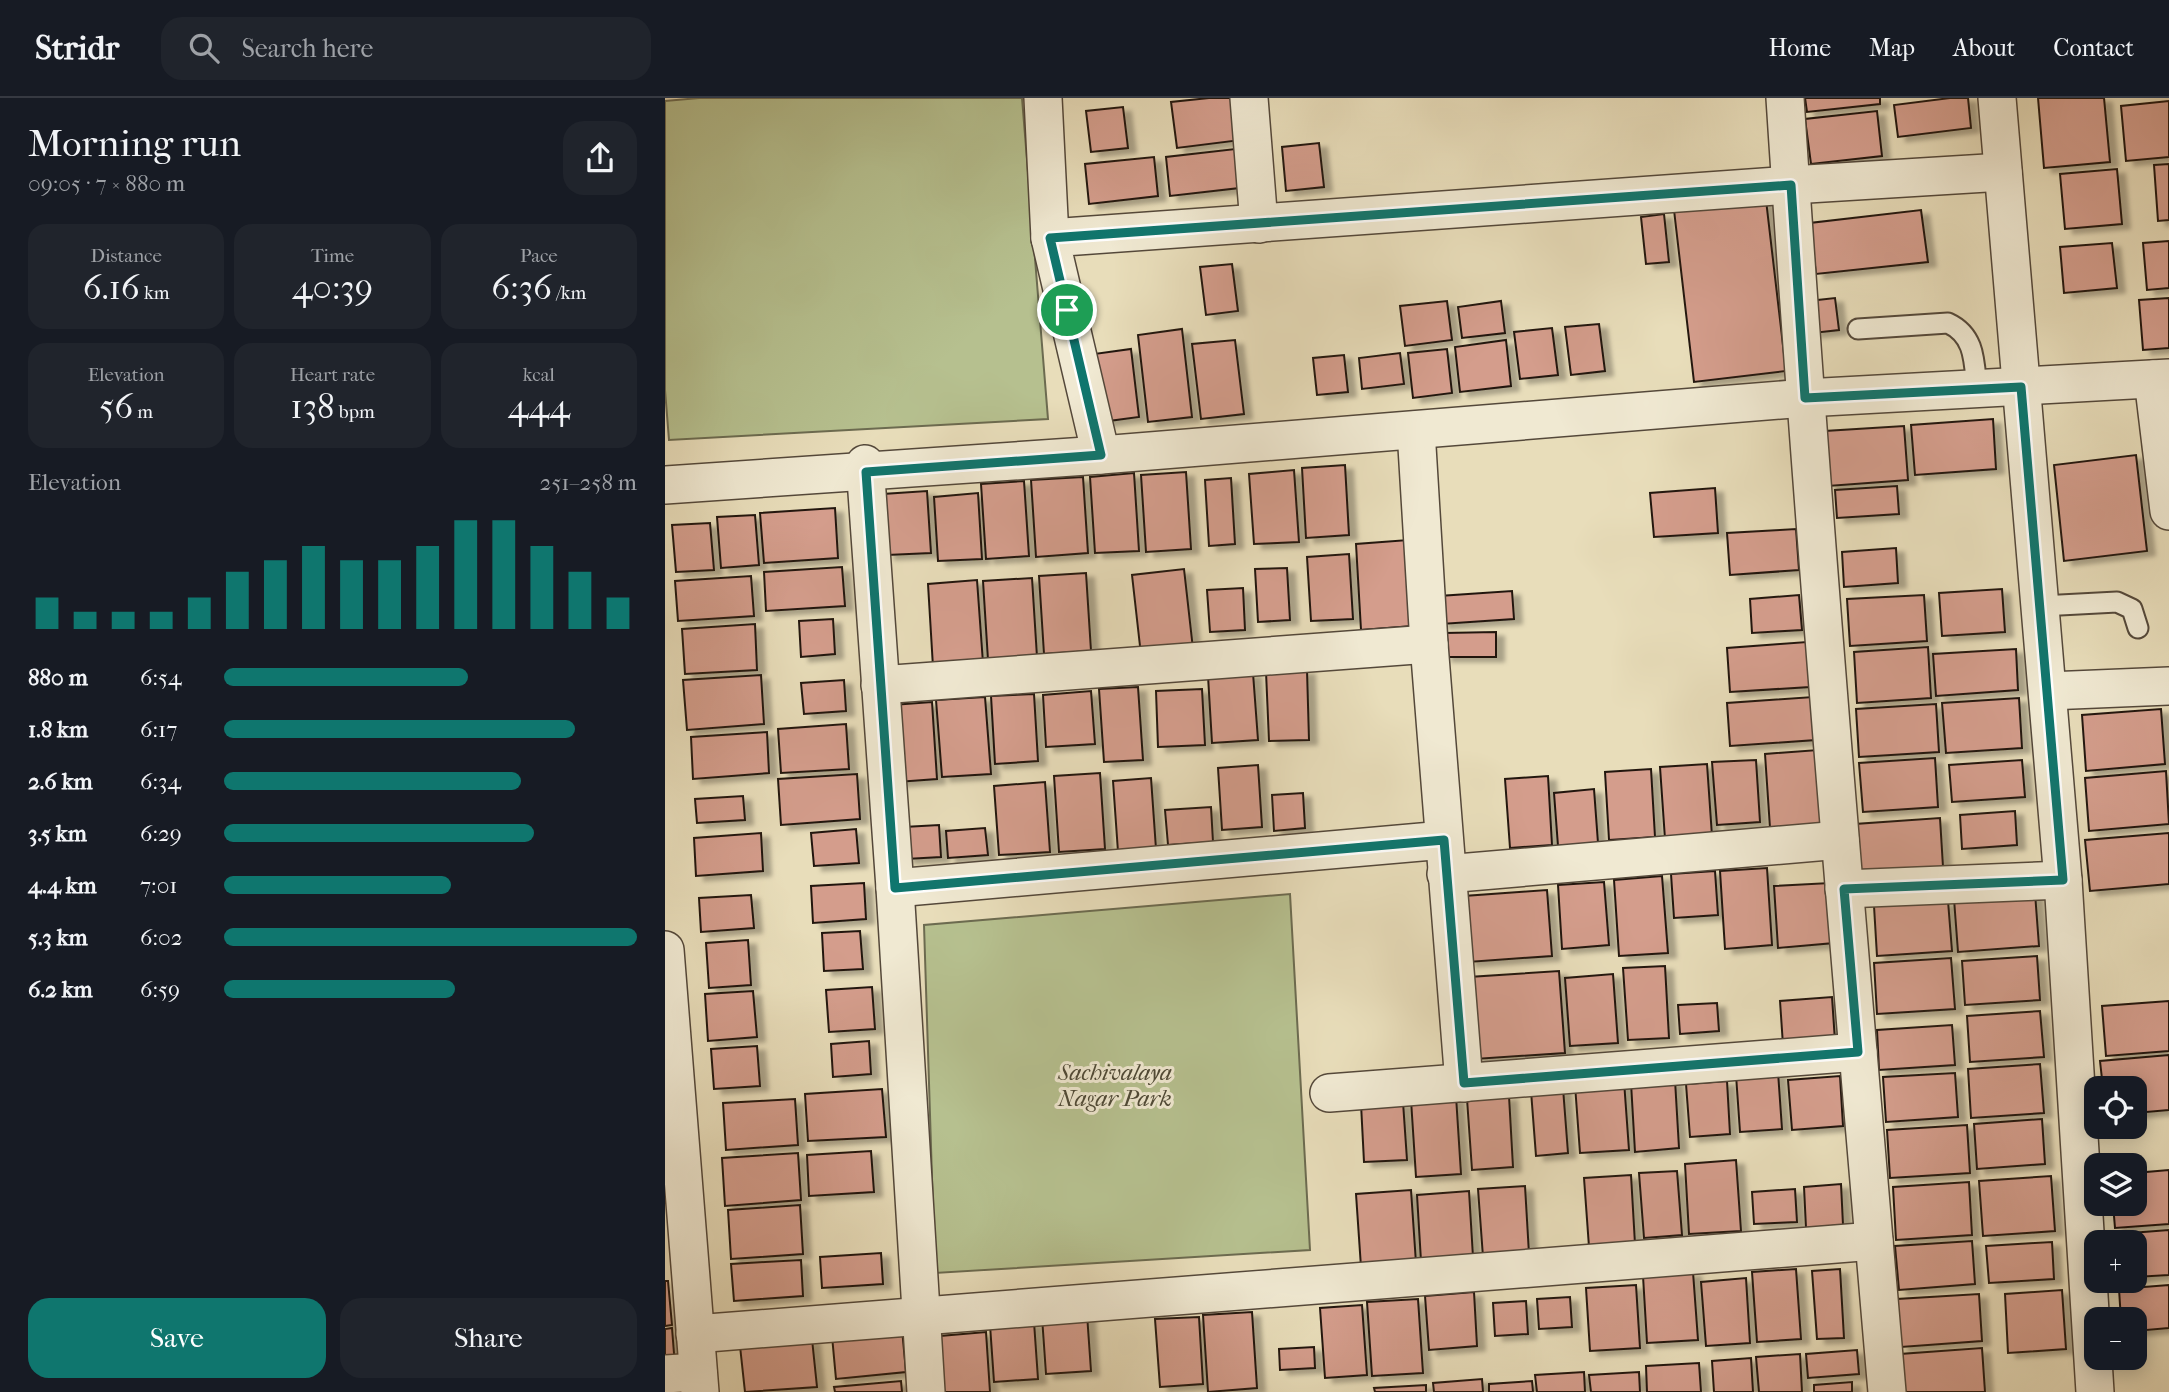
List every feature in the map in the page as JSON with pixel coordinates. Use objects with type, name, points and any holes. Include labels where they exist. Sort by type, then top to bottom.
[{"type":"street","points":[[1043,98],[1050,238],[1101,455]]},
{"type":"street","points":[[1249,98],[1259,224]]},
{"type":"street","points":[[1785,98],[1805,398],[1887,1392]]},
{"type":"street","points":[[1997,98],[2063,880],[2095,1392]]},
{"type":"street","points":[[1050,238],[2003,172]]},
{"type":"street","points":[[665,485],[865,468],[1101,455],[1805,398],[2161,379],[2169,511]]},
{"type":"street","points":[[1416,430],[1429,644],[1464,1083]]},
{"type":"street","points":[[865,468],[895,888],[926,1392]]},
{"type":"street","points":[[880,685],[1429,644]]},
{"type":"street","points":[[2048,691],[2169,686]]},
{"type":"street","points":[[895,888],[1445,857],[1840,840]]},
{"type":"street","points":[[1844,889],[2063,880]]},
{"type":"street","points":[[665,950],[667,1014],[695,1334],[688,1379]]},
{"type":"street","points":[[1329,1093],[1858,1052]]},
{"type":"street","points":[[695,1334],[1874,1241]]},
{"type":"lane","points":[[1858,329],[1948,323],[1961,329],[1969,342],[1977,390]]},
{"type":"lane","points":[[2041,607],[2117,602],[2132,609],[2138,628]]},
{"type":"green space","points":[[699,98],[1022,98],[1048,419],[669,440],[665,390],[665,101]]},
{"type":"green space","name":"Sachivalaya Nagar Park","points":[[1290,894],[1310,1250],[935,1273],[924,925]]},
{"type":"building","points":[[1236,98],[1241,140],[1177,148],[1171,102]]},
{"type":"building","points":[[1805,98],[1880,98],[1880,104],[1807,112]]},
{"type":"building","points":[[1968,98],[1971,128],[1898,137],[1894,105]]},
{"type":"building","points":[[2038,98],[2104,98],[2110,162],[2044,168]]},
{"type":"building","points":[[2169,101],[2169,157],[2126,161],[2121,106]]},
{"type":"building","points":[[1123,107],[1128,148],[1091,152],[1086,111]]},
{"type":"building","points":[[1877,111],[1882,156],[1811,164],[1805,119]]},
{"type":"building","points":[[1319,143],[1324,187],[1286,191],[1282,147]]},
{"type":"building","points":[[1244,148],[1248,187],[1170,196],[1166,157]]},
{"type":"building","points":[[1154,157],[1158,196],[1089,204],[1085,164]]},
{"type":"building","points":[[2169,164],[2169,220],[2158,221],[2154,165]]},
{"type":"building","points":[[2117,169],[2122,224],[2065,229],[2060,174]]},
{"type":"building","points":[[1766,200],[1786,371],[1694,382],[1674,210]]},
{"type":"building","points":[[1921,210],[1928,262],[1816,274],[1810,223]]},
{"type":"building","points":[[1664,214],[1669,262],[1646,264],[1641,217]]},
{"type":"building","points":[[2169,241],[2169,288],[2147,290],[2143,243]]},
{"type":"building","points":[[2112,243],[2117,288],[2064,293],[2060,247]]},
{"type":"building","points":[[1232,264],[1238,311],[1206,315],[1200,267]]},
{"type":"building","points":[[1835,298],[1839,330],[1813,333],[1809,301]]},
{"type":"building","points":[[2169,298],[2169,348],[2143,350],[2139,300]]},
{"type":"building","points":[[1447,301],[1452,340],[1405,346],[1400,306]]},
{"type":"building","points":[[1501,301],[1505,333],[1462,338],[1458,307]]},
{"type":"building","points":[[1599,324],[1605,371],[1571,375],[1565,327]]},
{"type":"building","points":[[1552,328],[1558,375],[1520,379],[1514,332]]},
{"type":"building","points":[[1182,329],[1192,417],[1148,422],[1138,335]]},
{"type":"building","points":[[1235,340],[1244,414],[1201,419],[1192,344]]},
{"type":"building","points":[[1506,340],[1511,386],[1460,392],[1455,347]]},
{"type":"building","points":[[1131,349],[1139,417],[1101,422],[1094,354]]},
{"type":"building","points":[[1447,349],[1452,393],[1413,398],[1408,353]]},
{"type":"building","points":[[1400,353],[1404,384],[1362,389],[1359,358]]},
{"type":"building","points":[[1344,355],[1348,392],[1317,395],[1313,358]]},
{"type":"building","points":[[1993,419],[1996,469],[1915,475],[1911,425]]},
{"type":"building","points":[[1904,426],[1908,480],[1828,486],[1825,431]]},
{"type":"building","points":[[2136,455],[2147,551],[2064,561],[2054,465]]},
{"type":"building","points":[[1345,465],[1349,535],[1306,538],[1302,468]]},
{"type":"building","points":[[1294,470],[1299,542],[1254,544],[1249,474]]},
{"type":"building","points":[[1186,472],[1191,549],[1146,552],[1141,475]]},
{"type":"building","points":[[1134,473],[1139,551],[1095,553],[1090,477]]},
{"type":"building","points":[[1083,477],[1088,553],[1036,557],[1031,480]]},
{"type":"building","points":[[1231,478],[1235,544],[1209,546],[1205,480]]},
{"type":"building","points":[[1024,481],[1029,556],[986,559],[981,484]]},
{"type":"building","points":[[1897,486],[1899,514],[1837,518],[1835,490]]},
{"type":"building","points":[[1715,488],[1718,533],[1654,537],[1650,493]]},
{"type":"building","points":[[927,491],[931,553],[887,555],[883,494]]},
{"type":"building","points":[[978,493],[982,559],[938,561],[934,497]]},
{"type":"building","points":[[835,508],[838,558],[764,563],[760,513]]},
{"type":"building","points":[[755,515],[759,565],[721,568],[717,517]]},
{"type":"building","points":[[710,523],[714,570],[676,572],[672,525]]},
{"type":"building","points":[[1796,529],[1799,570],[1730,575],[1727,533]]},
{"type":"building","points":[[1408,540],[1413,626],[1361,630],[1356,544]]},
{"type":"building","points":[[1896,548],[1898,583],[1844,587],[1842,552]]},
{"type":"building","points":[[1349,554],[1353,619],[1311,621],[1307,557]]},
{"type":"building","points":[[842,567],[845,606],[766,611],[764,572]]},
{"type":"building","points":[[1287,568],[1290,620],[1258,622],[1255,569]]},
{"type":"building","points":[[1184,569],[1193,649],[1141,655],[1132,575]]},
{"type":"building","points":[[1086,573],[1091,651],[1044,654],[1039,576]]},
{"type":"building","points":[[751,576],[754,616],[678,621],[675,581]]},
{"type":"building","points":[[1032,578],[1037,657],[988,660],[983,581]]},
{"type":"building","points":[[977,580],[983,663],[933,667],[928,584]]},
{"type":"building","points":[[1243,588],[1245,630],[1210,632],[1207,590]]},
{"type":"building","points":[[2002,589],[2005,632],[1942,636],[1939,593]]},
{"type":"building","points":[[1512,591],[1514,619],[1441,624],[1439,596]]},
{"type":"building","points":[[1799,595],[1802,630],[1752,633],[1750,599]]},
{"type":"building","points":[[1924,595],[1927,641],[1850,646],[1847,599]]},
{"type":"building","points":[[833,619],[835,654],[801,657],[799,621]]},
{"type":"building","points":[[755,624],[757,670],[685,674],[682,629]]},
{"type":"building","points":[[1496,632],[1496,657],[1444,657],[1444,633]]},
{"type":"building","points":[[1807,642],[1810,687],[1730,692],[1727,648]]},
{"type":"building","points":[[1928,647],[1931,698],[1857,703],[1854,652]]},
{"type":"building","points":[[2016,649],[2018,690],[1936,696],[1933,654]]},
{"type":"building","points":[[1307,670],[1309,740],[1269,741],[1266,672]]},
{"type":"building","points":[[1253,673],[1258,740],[1212,743],[1208,676]]},
{"type":"building","points":[[761,675],[764,724],[687,730],[683,680]]},
{"type":"building","points":[[844,680],[846,711],[804,714],[801,683]]},
{"type":"building","points":[[1138,687],[1143,760],[1104,762],[1099,689]]},
{"type":"building","points":[[1202,689],[1205,745],[1158,747],[1156,691]]},
{"type":"building","points":[[1091,691],[1095,744],[1046,747],[1043,695]]},
{"type":"building","points":[[1034,694],[1038,761],[995,764],[991,696]]},
{"type":"building","points":[[985,697],[991,774],[942,777],[936,700]]},
{"type":"building","points":[[1813,697],[1816,740],[1730,746],[1727,703]]},
{"type":"building","points":[[2019,698],[2022,748],[1946,753],[1942,703]]},
{"type":"building","points":[[932,702],[937,779],[897,782],[892,705]]},
{"type":"building","points":[[1936,704],[1939,752],[1859,757],[1856,709]]},
{"type":"building","points":[[2161,709],[2165,764],[2086,771],[2082,715]]},
{"type":"building","points":[[846,724],[849,769],[781,773],[778,729]]},
{"type":"building","points":[[767,732],[769,773],[693,779],[691,737]]},
{"type":"building","points":[[1818,750],[1823,824],[1770,828],[1765,754]]},
{"type":"building","points":[[1935,758],[1938,807],[1863,812],[1859,763]]},
{"type":"building","points":[[1756,760],[1760,822],[1717,825],[1712,762]]},
{"type":"building","points":[[2022,760],[2025,797],[1952,802],[1949,765]]},
{"type":"building","points":[[1707,764],[1712,836],[1665,839],[1660,767]]},
{"type":"building","points":[[1258,765],[1262,827],[1222,830],[1218,768]]},
{"type":"building","points":[[1651,769],[1655,837],[1609,840],[1605,772]]},
{"type":"building","points":[[2166,771],[2169,824],[2089,831],[2085,778]]},
{"type":"building","points":[[1100,773],[1105,849],[1059,852],[1054,776]]},
{"type":"building","points":[[857,774],[860,819],[781,825],[778,779]]},
{"type":"building","points":[[1548,776],[1552,845],[1510,848],[1505,779]]},
{"type":"building","points":[[1151,778],[1156,849],[1118,852],[1113,781]]},
{"type":"building","points":[[1045,782],[1050,852],[999,855],[994,786]]},
{"type":"building","points":[[1594,789],[1598,843],[1558,846],[1554,793]]},
{"type":"building","points":[[1303,793],[1305,828],[1274,831],[1272,795]]},
{"type":"building","points":[[743,796],[745,820],[697,823],[695,799]]},
{"type":"building","points":[[1211,807],[1213,842],[1168,845],[1165,810]]},
{"type":"building","points":[[2015,811],[2017,845],[1962,849],[1960,815]]},
{"type":"building","points":[[1940,818],[1943,867],[1859,873],[1855,824]]},
{"type":"building","points":[[939,825],[941,857],[906,859],[904,827]]},
{"type":"building","points":[[985,828],[988,855],[948,858],[946,831]]},
{"type":"building","points":[[856,829],[859,863],[814,866],[811,833]]},
{"type":"building","points":[[761,833],[763,871],[696,876],[694,838]]},
{"type":"building","points":[[2169,833],[2169,884],[2090,891],[2085,840]]},
{"type":"building","points":[[1767,868],[1772,945],[1725,949],[1720,871]]},
{"type":"building","points":[[1715,871],[1718,915],[1674,918],[1671,874]]},
{"type":"building","points":[[1662,876],[1668,953],[1619,956],[1614,880]]},
{"type":"building","points":[[1604,882],[1609,945],[1562,949],[1558,885]]},
{"type":"building","points":[[864,883],[866,919],[813,923],[811,886]]},
{"type":"building","points":[[1830,883],[1834,943],[1778,948],[1774,886]]},
{"type":"building","points":[[1547,890],[1552,956],[1468,962],[1464,896]]},
{"type":"building","points":[[2035,893],[2039,946],[1958,952],[1954,899]]},
{"type":"building","points":[[751,895],[754,928],[701,932],[699,898]]},
{"type":"building","points":[[1948,901],[1952,951],[1877,956],[1874,906]]},
{"type":"building","points":[[860,931],[863,969],[824,971],[822,933]]},
{"type":"building","points":[[748,940],[751,985],[709,988],[706,943]]},
{"type":"building","points":[[2037,956],[2040,1000],[1965,1005],[1962,961]]},
{"type":"building","points":[[1951,958],[1955,1009],[1877,1014],[1874,963]]},
{"type":"building","points":[[1665,966],[1669,1038],[1628,1040],[1623,968]]},
{"type":"building","points":[[1559,971],[1565,1053],[1475,1059],[1469,977]]},
{"type":"building","points":[[1613,974],[1618,1043],[1570,1046],[1565,978]]},
{"type":"building","points":[[872,987],[875,1029],[829,1032],[826,990]]},
{"type":"building","points":[[753,991],[757,1037],[708,1041],[705,994]]},
{"type":"building","points":[[1832,997],[1835,1041],[1783,1045],[1780,1001]]},
{"type":"building","points":[[2169,1001],[2169,1051],[2106,1056],[2102,1006]]},
{"type":"building","points":[[1717,1003],[1719,1031],[1680,1034],[1678,1005]]},
{"type":"building","points":[[2040,1011],[2044,1057],[1970,1062],[1967,1016]]},
{"type":"building","points":[[1952,1025],[1955,1065],[1879,1070],[1877,1030]]},
{"type":"building","points":[[869,1041],[871,1074],[833,1077],[831,1044]]},
{"type":"building","points":[[757,1046],[760,1086],[714,1089],[711,1049]]},
{"type":"building","points":[[2169,1055],[2169,1110],[2147,1112],[2147,1076],[2102,1076],[2100,1061]]},
{"type":"building","points":[[2040,1064],[2044,1113],[1971,1118],[1968,1069]]},
{"type":"building","points":[[1778,1072],[1782,1129],[1740,1132],[1736,1075]]},
{"type":"building","points":[[1955,1073],[1958,1117],[1886,1122],[1883,1077]]},
{"type":"building","points":[[1840,1076],[1843,1126],[1792,1130],[1788,1080]]},
{"type":"building","points":[[1675,1080],[1679,1148],[1635,1152],[1631,1083]]},
{"type":"building","points":[[1624,1081],[1629,1150],[1580,1153],[1575,1085]]},
{"type":"building","points":[[1727,1081],[1730,1134],[1690,1137],[1686,1084]]},
{"type":"building","points":[[1563,1088],[1568,1153],[1536,1156],[1531,1091]]},
{"type":"building","points":[[882,1089],[886,1137],[808,1141],[805,1094]]},
{"type":"building","points":[[1456,1096],[1461,1174],[1416,1177],[1411,1100]]},
{"type":"building","points":[[1509,1096],[1513,1167],[1472,1170],[1467,1099]]},
{"type":"building","points":[[795,1099],[798,1145],[726,1150],[723,1103]]},
{"type":"building","points":[[1403,1102],[1407,1160],[1364,1162],[1361,1104]]},
{"type":"building","points":[[2042,1119],[2045,1164],[1977,1169],[1974,1124]]},
{"type":"building","points":[[1967,1125],[1970,1173],[1890,1178],[1887,1130]]},
{"type":"building","points":[[871,1151],[874,1192],[809,1196],[807,1155]]},
{"type":"building","points":[[798,1153],[801,1200],[725,1206],[722,1158]]},
{"type":"building","points":[[1736,1160],[1741,1231],[1689,1234],[1685,1164]]},
{"type":"building","points":[[2169,1170],[2169,1224],[2115,1228],[2114,1216],[2147,1216],[2147,1172]]},
{"type":"building","points":[[1677,1171],[1682,1235],[1644,1238],[1639,1173]]},
{"type":"building","points":[[1631,1175],[1635,1244],[1589,1247],[1584,1178]]},
{"type":"building","points":[[2051,1176],[2055,1231],[1983,1236],[1979,1181]]},
{"type":"building","points":[[1969,1182],[1972,1235],[1896,1240],[1893,1187]]},
{"type":"building","points":[[1841,1184],[1843,1225],[1806,1228],[1804,1187]]},
{"type":"building","points":[[1525,1186],[1529,1254],[1483,1257],[1478,1189]]},
{"type":"building","points":[[1795,1189],[1797,1222],[1754,1224],[1752,1192]]},
{"type":"building","points":[[1411,1190],[1416,1263],[1361,1267],[1356,1194]]},
{"type":"building","points":[[1469,1191],[1473,1257],[1421,1261],[1417,1195]]},
{"type":"building","points":[[800,1205],[803,1254],[731,1259],[728,1210]]},
{"type":"building","points":[[2169,1230],[2169,1275],[2147,1276],[2147,1232]]},
{"type":"building","points":[[1972,1241],[1975,1284],[1899,1290],[1895,1246]]},
{"type":"building","points":[[2052,1242],[2054,1279],[1989,1283],[1986,1246]]},
{"type":"building","points":[[881,1253],[883,1284],[822,1288],[820,1257]]},
{"type":"building","points":[[801,1260],[803,1296],[734,1301],[731,1264]]},
{"type":"building","points":[[1796,1269],[1801,1339],[1757,1342],[1752,1272]]},
{"type":"building","points":[[1840,1269],[1844,1338],[1817,1339],[1812,1271]]},
{"type":"building","points":[[1693,1272],[1698,1340],[1647,1343],[1643,1276]]},
{"type":"building","points":[[1746,1278],[1750,1343],[1706,1346],[1701,1282]]},
{"type":"building","points":[[665,1281],[668,1281],[672,1325],[665,1326]]},
{"type":"building","points":[[1636,1285],[1640,1348],[1590,1351],[1586,1288]]},
{"type":"building","points":[[2169,1285],[2169,1328],[2147,1330],[2147,1307],[2120,1307],[2119,1293],[2147,1293],[2147,1287]]},
{"type":"building","points":[[2062,1290],[2066,1349],[2008,1353],[2005,1294]]},
{"type":"building","points":[[1474,1292],[1477,1346],[1429,1350],[1425,1296]]},
{"type":"building","points":[[1979,1294],[1982,1341],[1901,1347],[1897,1299]]},
{"type":"building","points":[[1570,1297],[1572,1327],[1539,1329],[1537,1299]]},
{"type":"building","points":[[1418,1299],[1423,1373],[1372,1376],[1367,1302]]},
{"type":"building","points":[[1526,1301],[1528,1334],[1495,1336],[1493,1303]]},
{"type":"building","points":[[1362,1305],[1367,1375],[1325,1378],[1320,1308]]},
{"type":"building","points":[[1252,1312],[1257,1388],[1208,1392],[1203,1315]]},
{"type":"building","points":[[1087,1314],[1091,1371],[1046,1374],[1042,1317]]},
{"type":"building","points":[[1199,1317],[1203,1384],[1160,1387],[1155,1319]]},
{"type":"building","points":[[1034,1322],[1038,1379],[994,1382],[990,1325]]},
{"type":"building","points":[[672,1328],[675,1366],[665,1366],[665,1329]]},
{"type":"building","points":[[902,1329],[906,1372],[836,1379],[832,1336]]},
{"type":"building","points":[[986,1332],[990,1392],[944,1392],[940,1336]]},
{"type":"building","points":[[812,1339],[817,1387],[745,1392],[740,1346]]},
{"type":"building","points":[[1314,1347],[1315,1368],[1280,1370],[1279,1349]]},
{"type":"building","points":[[1982,1348],[1985,1392],[1902,1392],[1900,1354]]},
{"type":"building","points":[[1857,1350],[1859,1374],[1808,1378],[1806,1354]]},
{"type":"building","points":[[1800,1354],[1802,1392],[1759,1392],[1756,1357]]},
{"type":"building","points":[[1751,1358],[1753,1392],[1714,1392],[1712,1361]]},
{"type":"building","points":[[1699,1363],[1701,1392],[1647,1392],[1646,1366]]},
{"type":"building","points":[[1584,1372],[1585,1392],[1537,1392],[1535,1375]]},
{"type":"building","points":[[1639,1372],[1640,1392],[1591,1392],[1589,1375]]},
{"type":"building","points":[[1482,1379],[1483,1392],[1434,1392],[1433,1383]]},
{"type":"building","points":[[901,1381],[902,1392],[835,1392],[834,1387]]},
{"type":"building","points":[[1532,1381],[1533,1392],[1489,1392],[1489,1384]]},
{"type":"building","points":[[1852,1382],[1852,1392],[1814,1392],[1814,1385]]},
{"type":"building","points":[[1426,1385],[1426,1392],[1375,1392],[1374,1388]]},
{"type":"route","points":[[1791,185],[1805,398],[2021,387],[2063,880],[1844,889],[1858,1052],[1464,1083],[1444,840],[895,888],[866,472],[1101,455],[1067,310],[1050,238],[1791,185]]}]
